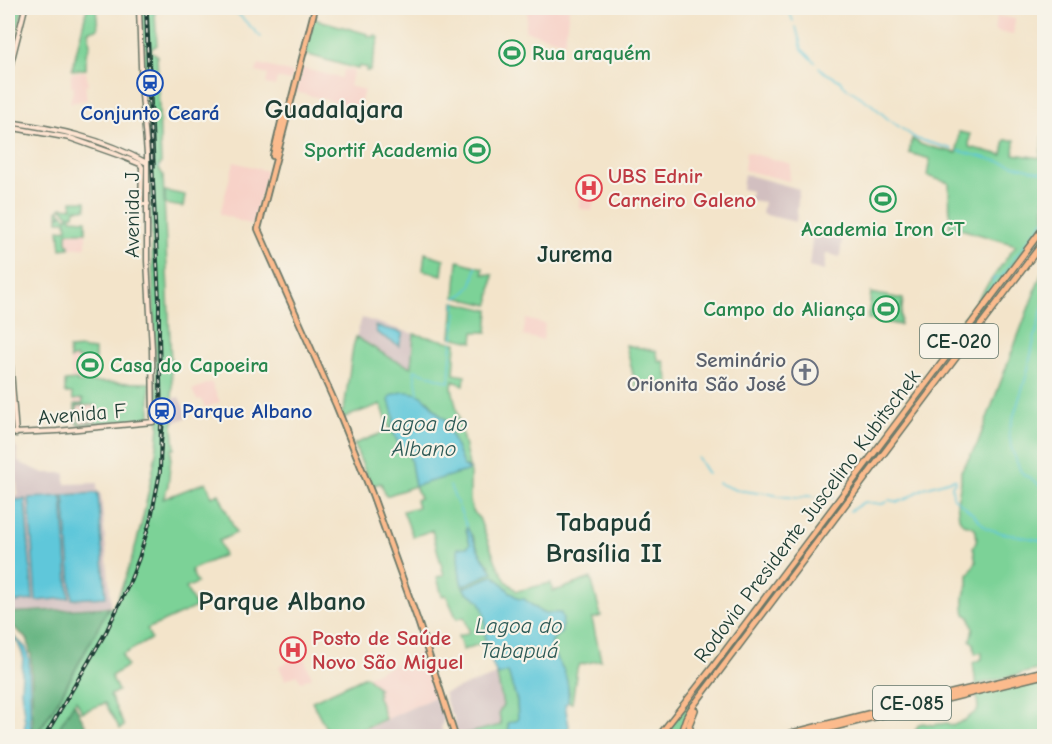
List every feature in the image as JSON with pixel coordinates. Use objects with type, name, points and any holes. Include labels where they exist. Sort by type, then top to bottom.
[{"type":"highway","name":"Rodovia Presidente Juscelino Kubitschek","points":[[659,736],[843,496],[1044,227]]},
{"type":"highway","name":"Rodovia Presidente Juscelino Kubitschek","points":[[680,736],[690,711],[1044,241]]},
{"type":"highway","points":[[1022,257],[1024,261],[1029,261]]},
{"type":"highway","points":[[1016,266],[1020,266],[1022,270]]},
{"type":"highway","points":[[692,736],[689,725],[692,714],[722,669]]},
{"type":"highway","name":"CE-085","points":[[780,736],[1044,673]]},
{"type":"highway","name":"CE-085","points":[[798,736],[1044,673]]},
{"type":"main road","points":[[273,161],[315,8]]},
{"type":"main road","points":[[299,54],[257,226],[371,494],[402,575],[453,736]]},
{"type":"street","points":[[8,13],[11,8]]},
{"type":"street","points":[[8,24],[11,8]]},
{"type":"street","points":[[8,75],[25,8]]},
{"type":"street","name":"Avenida J","points":[[139,8],[147,163],[147,261],[153,422]]},
{"type":"street","points":[[8,122],[62,130],[97,141],[147,163]]},
{"type":"street","points":[[39,132],[40,127]]},
{"type":"street","points":[[8,128],[78,141],[140,164],[142,167],[141,204],[148,204]]},
{"type":"street","points":[[8,331],[15,433]]},
{"type":"street","name":"Avenida F","points":[[8,434],[153,422]]},
{"type":"shaded area","points":[[528,8],[569,8],[565,42],[525,31]]},
{"type":"shaded area","points":[[997,16],[1015,19],[1013,35],[995,31]]},
{"type":"shaded area","points":[[259,64],[293,73],[290,81],[277,78],[275,86],[266,84],[268,75],[256,72]]},
{"type":"shaded area","points":[[301,68],[341,78],[344,69],[354,71],[349,86],[364,90],[359,108],[296,92]]},
{"type":"shaded area","points":[[86,71],[87,100],[70,103],[74,86],[71,86],[71,73]]},
{"type":"shaded area","points":[[746,152],[791,164],[789,181],[744,170]]},
{"type":"shaded area","points":[[234,162],[267,171],[252,225],[220,214]]},
{"type":"shaded area","points":[[744,174],[799,189],[796,222],[762,214],[764,202],[750,200],[751,191],[742,189]]},
{"type":"shaded area","points":[[595,190],[592,211],[579,208],[581,191]]},
{"type":"shaded area","points":[[66,221],[86,221],[86,247],[61,249],[59,230],[67,229]]},
{"type":"shaded area","points":[[813,232],[842,239],[840,257],[826,253],[824,271],[809,267]]},
{"type":"shaded area","points":[[362,318],[414,334],[411,367],[392,359],[356,337]]},
{"type":"shaded area","points":[[526,319],[545,324],[543,340],[523,336]]},
{"type":"shaded area","points":[[69,349],[95,350],[94,378],[71,379]]},
{"type":"shaded area","points":[[211,382],[220,402],[205,408],[201,399],[197,400],[192,390]]},
{"type":"shaded area","points":[[179,397],[188,417],[173,423],[172,399]]},
{"type":"shaded area","points":[[74,399],[95,402],[97,423],[77,425],[75,423]]},
{"type":"shaded area","points":[[8,435],[13,435],[18,462],[44,473],[65,473],[65,484],[97,483],[97,489],[101,495],[111,602],[109,607],[8,613],[8,496],[18,495],[15,469],[8,469]]},
{"type":"shaded area","points":[[297,642],[312,677],[301,682],[297,675],[285,680],[279,666],[290,661],[285,648]]},
{"type":"shaded area","points":[[422,652],[424,656],[421,659],[425,671],[428,672],[437,696],[355,734],[330,736],[312,701]]},
{"type":"shaded area","points":[[497,675],[503,705],[499,712],[501,725],[457,736],[453,714],[450,713],[444,693]]},
{"type":"shaded area","points":[[437,696],[444,719],[441,727],[443,733],[449,736],[356,736],[355,734]]},
{"type":"green space","points":[[13,8],[23,8],[8,69],[8,27]]},
{"type":"green space","points":[[87,8],[96,8],[98,29],[88,31],[90,45],[86,54],[86,69],[72,70]]},
{"type":"green space","points":[[141,8],[155,8],[152,12],[155,14],[157,45],[151,51],[157,55],[161,164],[158,167],[163,175],[175,449],[172,449],[168,485],[163,499],[206,482],[212,497],[219,494],[236,533],[219,541],[224,555],[191,570],[197,583],[186,588],[196,607],[147,629],[151,639],[122,655],[127,666],[111,676],[118,691],[110,695],[124,726],[120,729],[105,703],[82,712],[76,700],[54,736],[33,736],[39,732],[46,721],[109,607],[113,608],[120,592],[140,529],[157,445],[159,411],[143,53],[146,49],[142,46]]},
{"type":"green space","points":[[315,19],[368,34],[368,36],[378,36],[370,71],[366,71],[367,68],[359,66],[358,69],[305,54]]},
{"type":"green space","points":[[1044,130],[1044,224],[956,341],[949,339],[1016,245],[949,227],[949,183],[927,176],[930,159],[909,153],[912,139],[922,145],[957,153],[959,132],[970,134],[969,147],[1002,155],[1005,140],[1015,140],[1014,154],[1040,158]]},
{"type":"green space","points":[[165,191],[185,195],[183,207],[165,204]]},
{"type":"green space","points":[[72,201],[86,201],[86,209],[75,209],[71,219],[86,220],[86,232],[67,232],[69,248],[61,249],[59,230],[67,229],[66,221],[58,221],[58,217],[63,214],[67,218],[69,215],[62,208],[59,210],[62,207],[72,208]]},
{"type":"green space","points":[[425,253],[444,259],[442,275],[423,270]]},
{"type":"green space","points":[[458,261],[483,268],[483,274],[493,275],[489,305],[455,297]]},
{"type":"green space","points":[[1044,267],[1044,668],[976,685],[973,663],[982,659],[982,652],[975,654],[974,644],[970,640],[973,629],[970,617],[965,614],[964,603],[968,575],[976,562],[973,547],[977,536],[975,528],[963,524],[959,518],[957,502],[961,471],[977,445]]},
{"type":"green space","name":"Campo do Aliança","points":[[871,293],[903,299],[900,325],[868,319]]},
{"type":"green space","points":[[454,302],[489,310],[487,332],[474,332],[473,342],[451,337]]},
{"type":"green space","points":[[414,334],[456,343],[454,374],[465,376],[464,385],[453,381],[452,388],[470,469],[470,503],[479,518],[506,581],[517,591],[551,583],[552,591],[591,578],[601,616],[592,619],[601,660],[579,665],[572,703],[568,702],[569,692],[562,667],[552,651],[554,637],[551,613],[543,613],[524,599],[519,599],[494,575],[463,588],[481,603],[486,626],[485,642],[463,650],[458,636],[467,634],[469,631],[464,617],[457,619],[446,595],[442,596],[437,577],[444,575],[432,530],[413,537],[403,511],[418,507],[416,500],[420,498],[415,486],[386,496],[381,483],[371,486],[354,444],[390,430],[381,404],[343,418],[341,412],[344,410],[356,337],[392,359],[411,367]],"holes":[[[428,400],[439,415],[445,419],[463,465],[470,469],[413,475],[410,458],[394,435],[394,417]],[[466,529],[473,537],[480,553],[490,566],[462,585],[459,556],[470,544]]]},
{"type":"green space","points":[[626,345],[656,351],[659,362],[664,361],[669,382],[637,391]]},
{"type":"green space","points":[[69,349],[95,350],[95,361],[87,362],[88,371],[94,370],[94,378],[84,377],[82,359],[76,357],[70,359]]},
{"type":"green space","points":[[77,380],[77,382],[150,383],[148,419],[77,425],[76,417],[79,423],[96,422],[95,405],[77,406],[77,412],[75,412],[75,404],[83,404],[83,399],[73,400],[72,393],[65,393],[65,381]]},
{"type":"green space","points":[[109,607],[59,699],[36,735],[33,736],[31,653],[28,640],[8,622],[8,613]]},
{"type":"green space","points":[[508,672],[517,701],[518,720],[508,723],[509,736],[457,736],[501,725],[499,712],[503,705],[497,675]]},
{"type":"green space","points":[[366,676],[379,689],[377,696],[385,719],[347,736],[330,736],[312,701]]},
{"type":"green space","points":[[1044,678],[1044,736],[912,736],[919,724],[947,723],[952,726],[965,720],[978,710],[977,694]]},
{"type":"green space","points":[[693,697],[686,713],[691,712],[690,736],[662,736]]},
{"type":"green space","points":[[74,703],[91,736],[54,736]]},
{"type":"water","points":[[375,326],[403,333],[399,346],[377,333]]},
{"type":"water","points":[[8,392],[13,446],[8,473]]},
{"type":"water","name":"Lagoa do Albano","points":[[411,392],[423,397],[445,419],[463,465],[470,470],[415,486],[410,457],[398,443],[392,429],[394,417],[390,396]]},
{"type":"water","points":[[98,493],[106,597],[72,599],[64,495]]},
{"type":"water","points":[[62,496],[69,598],[36,601],[29,498]]},
{"type":"water","points":[[25,499],[33,600],[8,603],[8,501]]},
{"type":"water","name":"Lagoa do Tabapuá","points":[[467,527],[493,572],[462,586],[458,548],[467,547],[470,544]]},
{"type":"water","name":"Lagoa do Tabapuá","points":[[494,575],[510,592],[519,599],[524,599],[542,613],[561,613],[563,620],[561,633],[554,638],[551,646],[563,669],[568,686],[568,702],[565,705],[569,726],[566,736],[509,736],[508,723],[518,720],[517,701],[508,672],[497,675],[486,643],[483,608],[478,600],[463,588]]},
{"type":"water","points":[[8,631],[26,648],[29,659],[31,736],[24,736],[25,722],[21,690],[23,655],[18,643],[8,634]]},
{"type":"waterway","points":[[227,8],[232,10]]},
{"type":"waterway","points":[[788,8],[793,21]]},
{"type":"waterway","points":[[152,12],[156,11]]},
{"type":"waterway","points":[[236,12],[261,37]]},
{"type":"waterway","points":[[796,27],[802,49],[815,62]]},
{"type":"waterway","points":[[819,67],[911,135]]},
{"type":"waterway","points":[[8,125],[34,129]]},
{"type":"waterway","points":[[43,131],[86,141]]},
{"type":"waterway","points":[[912,136],[952,149]]},
{"type":"waterway","points":[[99,145],[128,156]]},
{"type":"waterway","points":[[959,151],[1044,173]]},
{"type":"waterway","points":[[953,340],[973,316],[975,312],[972,309],[994,285],[993,279],[1002,276],[1044,220]]},
{"type":"waterway","points":[[456,298],[466,292],[471,285],[476,266]]},
{"type":"waterway","points":[[453,338],[456,318],[455,302]]},
{"type":"waterway","points":[[1044,303],[1027,374],[1009,431],[1011,447],[1020,470],[1044,489]]},
{"type":"waterway","points":[[418,393],[414,370],[449,382],[452,342]]},
{"type":"waterway","points":[[698,458],[708,474]]},
{"type":"waterway","points":[[889,500],[898,502],[924,488],[954,479],[956,480],[952,486],[953,497],[986,528],[1044,542]]},
{"type":"waterway","points":[[718,483],[736,490],[758,493]]},
{"type":"waterway","points":[[450,486],[467,527]]},
{"type":"waterway","points":[[761,492],[797,498]]},
{"type":"waterway","points":[[799,498],[824,495],[834,498]]},
{"type":"waterway","points":[[850,511],[864,502],[882,504],[887,502]]},
{"type":"tram line","points":[[148,8],[155,167]]},
{"type":"tram line","points":[[160,472],[164,422]]},
{"type":"railway","points":[[45,736],[106,632],[129,584],[151,518],[160,472],[159,300],[146,8]]},
{"type":"place","name":"Rua araquém","points":[[512,53]]},
{"type":"place","name":"Conjunto Ceará","points":[[150,83]]},
{"type":"place","name":"Sportif Academia","points":[[477,150]]},
{"type":"place","name":"UBS Ednir Carneiro Galeno","points":[[589,188]]},
{"type":"place","name":"Academia Iron CT","points":[[883,199]]},
{"type":"place","name":"Campo do Aliança","points":[[886,309]]},
{"type":"place","name":"Casa do Capoeira","points":[[90,365]]},
{"type":"place","name":"Seminário Orionita São José","points":[[805,372]]},
{"type":"place","name":"Parque Albano","points":[[162,411]]},
{"type":"place","name":"Posto de Saúde Novo São Miguel","points":[[293,650]]},
{"type":"district","name":"Guadalajara","points":[[334,109]]},
{"type":"district","name":"Jurema","points":[[575,254]]},
{"type":"district","name":"Tabapuá Brasília II","points":[[604,538]]},
{"type":"district","name":"Parque Albano","points":[[282,601]]}]
